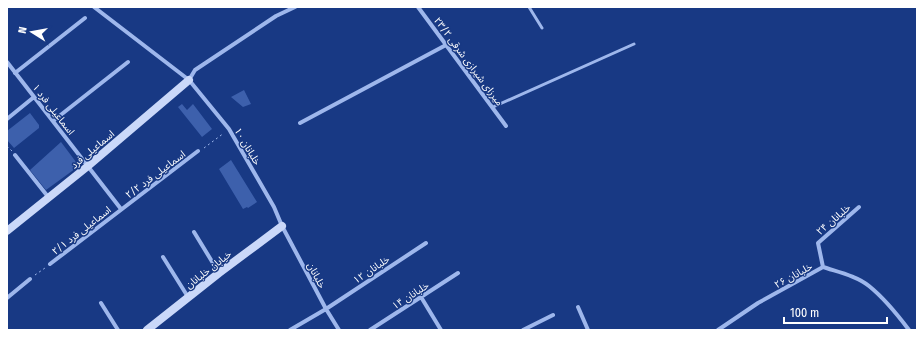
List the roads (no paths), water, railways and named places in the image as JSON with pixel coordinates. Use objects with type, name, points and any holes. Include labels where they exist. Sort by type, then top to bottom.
[{"type":"street","name":"۱۰ خلبانان","points":[[94,7],[189,80],[229,129],[274,207],[282,226]]},
{"type":"street","points":[[189,80],[195,70],[276,16],[295,7]]},
{"type":"street","name":"۲۳/۲ میرزای شیرازی شرقی","points":[[418,7],[506,126]]},
{"type":"street","points":[[15,73],[85,18]]},
{"type":"street","points":[[300,123],[446,45]]},
{"type":"street","name":"۱ اسماعیلی فرد","points":[[7,62],[121,209]]},
{"type":"street","points":[[53,121],[128,62]]},
{"type":"street","name":"اسماعیلی فرد","points":[[7,231],[88,166],[189,80]]},
{"type":"street","points":[[7,119],[34,97]]},
{"type":"street","name":"۲/۲ اسماعیلی فرد","points":[[121,209],[198,151]]},
{"type":"street","points":[[15,155],[48,198]]},
{"type":"street","name":"۲۴ خلبانان","points":[[823,267],[818,243],[859,207]]},
{"type":"street","name":"۲/۱ اسماعیلی فرد","points":[[50,264],[121,209]]},
{"type":"street","name":"خیابان خلبانان","points":[[147,330],[219,273],[282,226]]},
{"type":"street","name":"خلبانان","points":[[282,226],[326,309],[340,330]]},
{"type":"street","points":[[194,232],[219,273]]},
{"type":"street","name":"۱۲ خلبانان","points":[[290,330],[326,309],[426,243]]},
{"type":"street","points":[[163,257],[188,297]]},
{"type":"street","name":"۲۶ خلبانان","points":[[718,330],[758,303],[823,267],[846,274],[868,285],[896,312],[909,330]]},
{"type":"street","name":"۱۴ خلبانان","points":[[370,330],[458,274]]},
{"type":"street","points":[[7,298],[30,279]]},
{"type":"street","points":[[420,297],[441,330]]},
{"type":"street","points":[[101,304],[118,330]]},
{"type":"street","points":[[578,306],[588,330]]},
{"type":"street","points":[[523,330],[553,315]]},
{"type":"lane","points":[[529,7],[542,28]]},
{"type":"lane","points":[[493,107],[634,44]]}]
